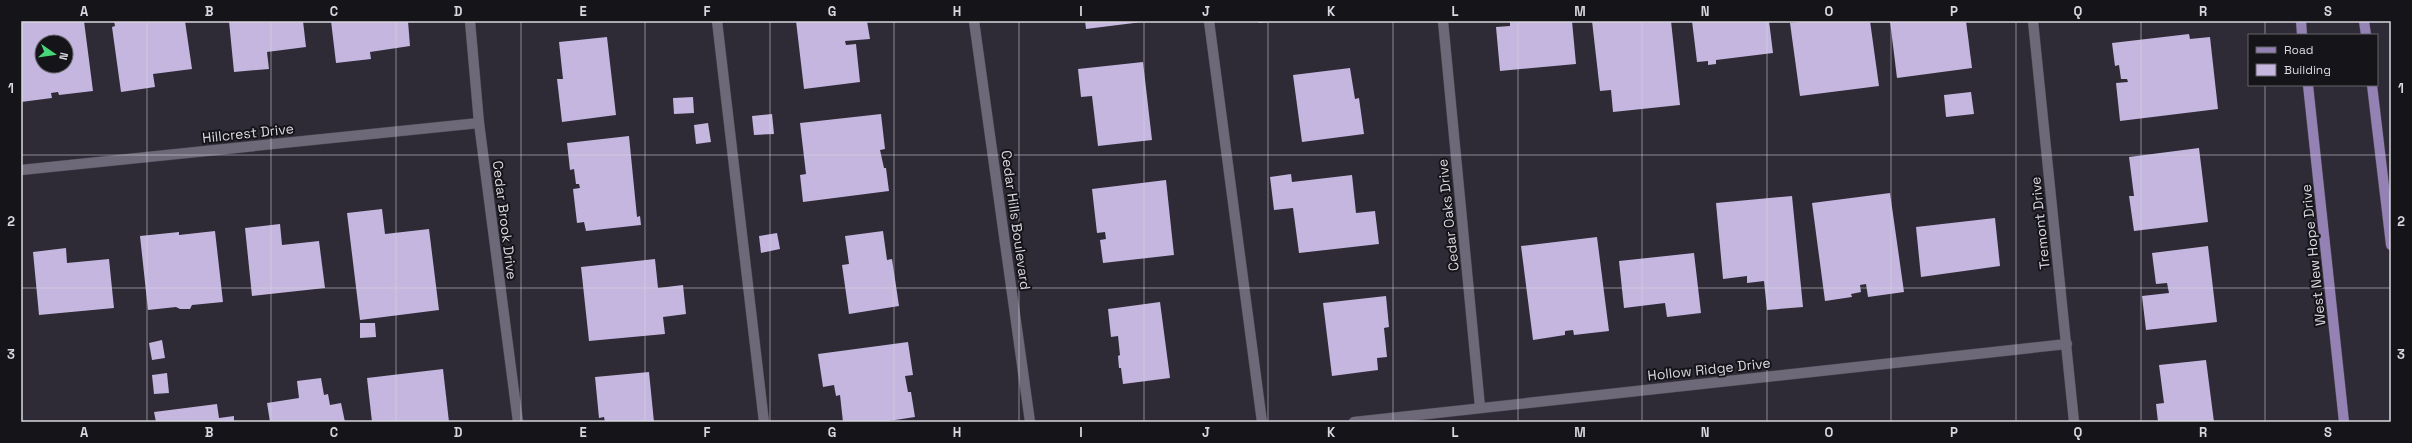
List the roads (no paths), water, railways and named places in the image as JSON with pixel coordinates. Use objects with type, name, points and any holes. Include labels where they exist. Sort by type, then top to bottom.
[{"type":"main road","points":[[2301,21],[2302,34]]},
{"type":"main road","points":[[2364,21],[2366,34]]},
{"type":"main road","name":"West New Hope Drive","points":[[2308,86],[2344,422]]},
{"type":"main road","points":[[2372,86],[2391,245]]},
{"type":"street","name":"Cedar Brook Drive","points":[[470,21],[479,123],[518,422]]},
{"type":"street","points":[[717,21],[764,422]]},
{"type":"street","name":"Cedar Hills Boulevard","points":[[974,21],[1030,422]]},
{"type":"street","points":[[1209,21],[1262,422]]},
{"type":"street","name":"Cedar Oaks Drive","points":[[1443,21],[1480,406]]},
{"type":"street","name":"Tremont Drive","points":[[2033,21],[2074,422]]},
{"type":"street","name":"Hillcrest Drive","points":[[21,170],[479,123]]},
{"type":"street","name":"Hollow Ridge Drive","points":[[1354,422],[1480,406],[2067,344]]}]
